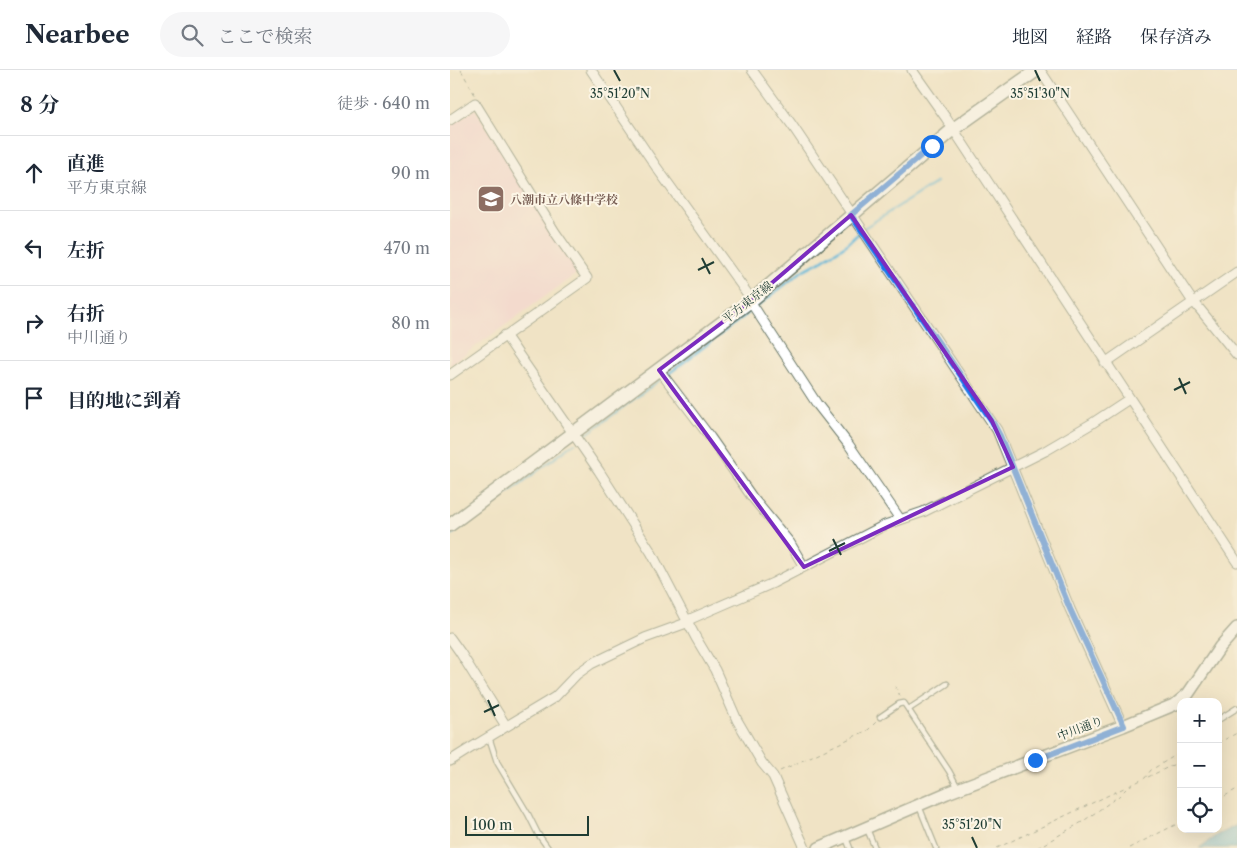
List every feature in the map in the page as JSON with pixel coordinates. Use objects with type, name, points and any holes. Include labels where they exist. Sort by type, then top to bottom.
[{"type":"main road","name":"平方東京線","points":[[450,525],[751,301],[952,130],[1039,70]]},
{"type":"street","points":[[591,70],[657,168],[751,301],[817,404],[849,445],[900,519]]},
{"type":"street","points":[[752,70],[992,421],[1000,436],[1070,609],[1124,726]]},
{"type":"street","points":[[912,70],[1237,562]]},
{"type":"street","points":[[1039,70],[1194,302],[1237,355]]},
{"type":"street","points":[[450,120],[475,103],[556,232],[588,278],[450,375]]},
{"type":"street","points":[[1105,363],[1237,272]]},
{"type":"street","points":[[505,335],[573,433],[651,552],[715,670],[741,726],[762,763],[773,776],[805,848]]},
{"type":"street","points":[[659,370],[710,437],[752,498],[790,543],[804,567]]},
{"type":"street","points":[[450,762],[555,697],[577,674],[590,664],[645,638],[774,583],[900,519],[923,512],[1091,424],[1129,399]]},
{"type":"street","name":"中川通り","points":[[1184,698],[1226,640],[1237,628]]},
{"type":"street","points":[[450,638],[506,726]]},
{"type":"street","name":"中川通り","points":[[819,848],[958,789],[1124,726],[1177,703]]},
{"type":"lane","points":[[909,709],[947,684]]},
{"type":"lane","points":[[880,717],[904,703],[950,771],[958,789]]},
{"type":"lane","points":[[1222,717],[1237,708]]},
{"type":"lane","points":[[489,737],[497,762],[542,841],[548,848]]},
{"type":"lane","points":[[919,806],[936,848]]},
{"type":"lane","points":[[866,828],[875,848]]},
{"type":"lane","points":[[846,836],[850,848]]},
{"type":"path","points":[[461,70],[475,96],[475,103]]},
{"type":"path","points":[[895,686],[904,703]]},
{"type":"path","points":[[773,776],[868,730],[880,717]]},
{"type":"path","points":[[1222,741],[1237,733]]},
{"type":"path","points":[[1145,778],[1151,770],[1177,754]]},
{"type":"path","points":[[998,848],[1177,763]]},
{"type":"path","points":[[1037,848],[1082,822],[1120,796],[1129,786]]},
{"type":"path","points":[[1222,798],[1237,789]]},
{"type":"path","points":[[1129,848],[1177,824]]},
{"type":"highlighted area","points":[[851,215],[992,421],[1013,467],[804,567],[659,370],[752,300]]},
{"type":"shaded area","name":"八潮市立八條中学校","points":[[475,109],[579,272],[450,365],[450,126]]},
{"type":"water","points":[[1237,825],[1237,848],[1199,848],[1217,835]]},
{"type":"waterway","points":[[864,228],[937,182]]},
{"type":"waterway","points":[[758,306],[802,271],[846,245],[859,233]]},
{"type":"waterway","points":[[667,375],[751,311]]},
{"type":"waterway","points":[[580,439],[661,379]]},
{"type":"waterway","points":[[450,536],[575,443]]},
{"type":"place","name":"八潮市立八條中学校","points":[[491,199]]},
{"type":"route","points":[[932,146],[851,215],[992,421],[1000,436],[1070,609],[1124,726],[1035,760]]}]
